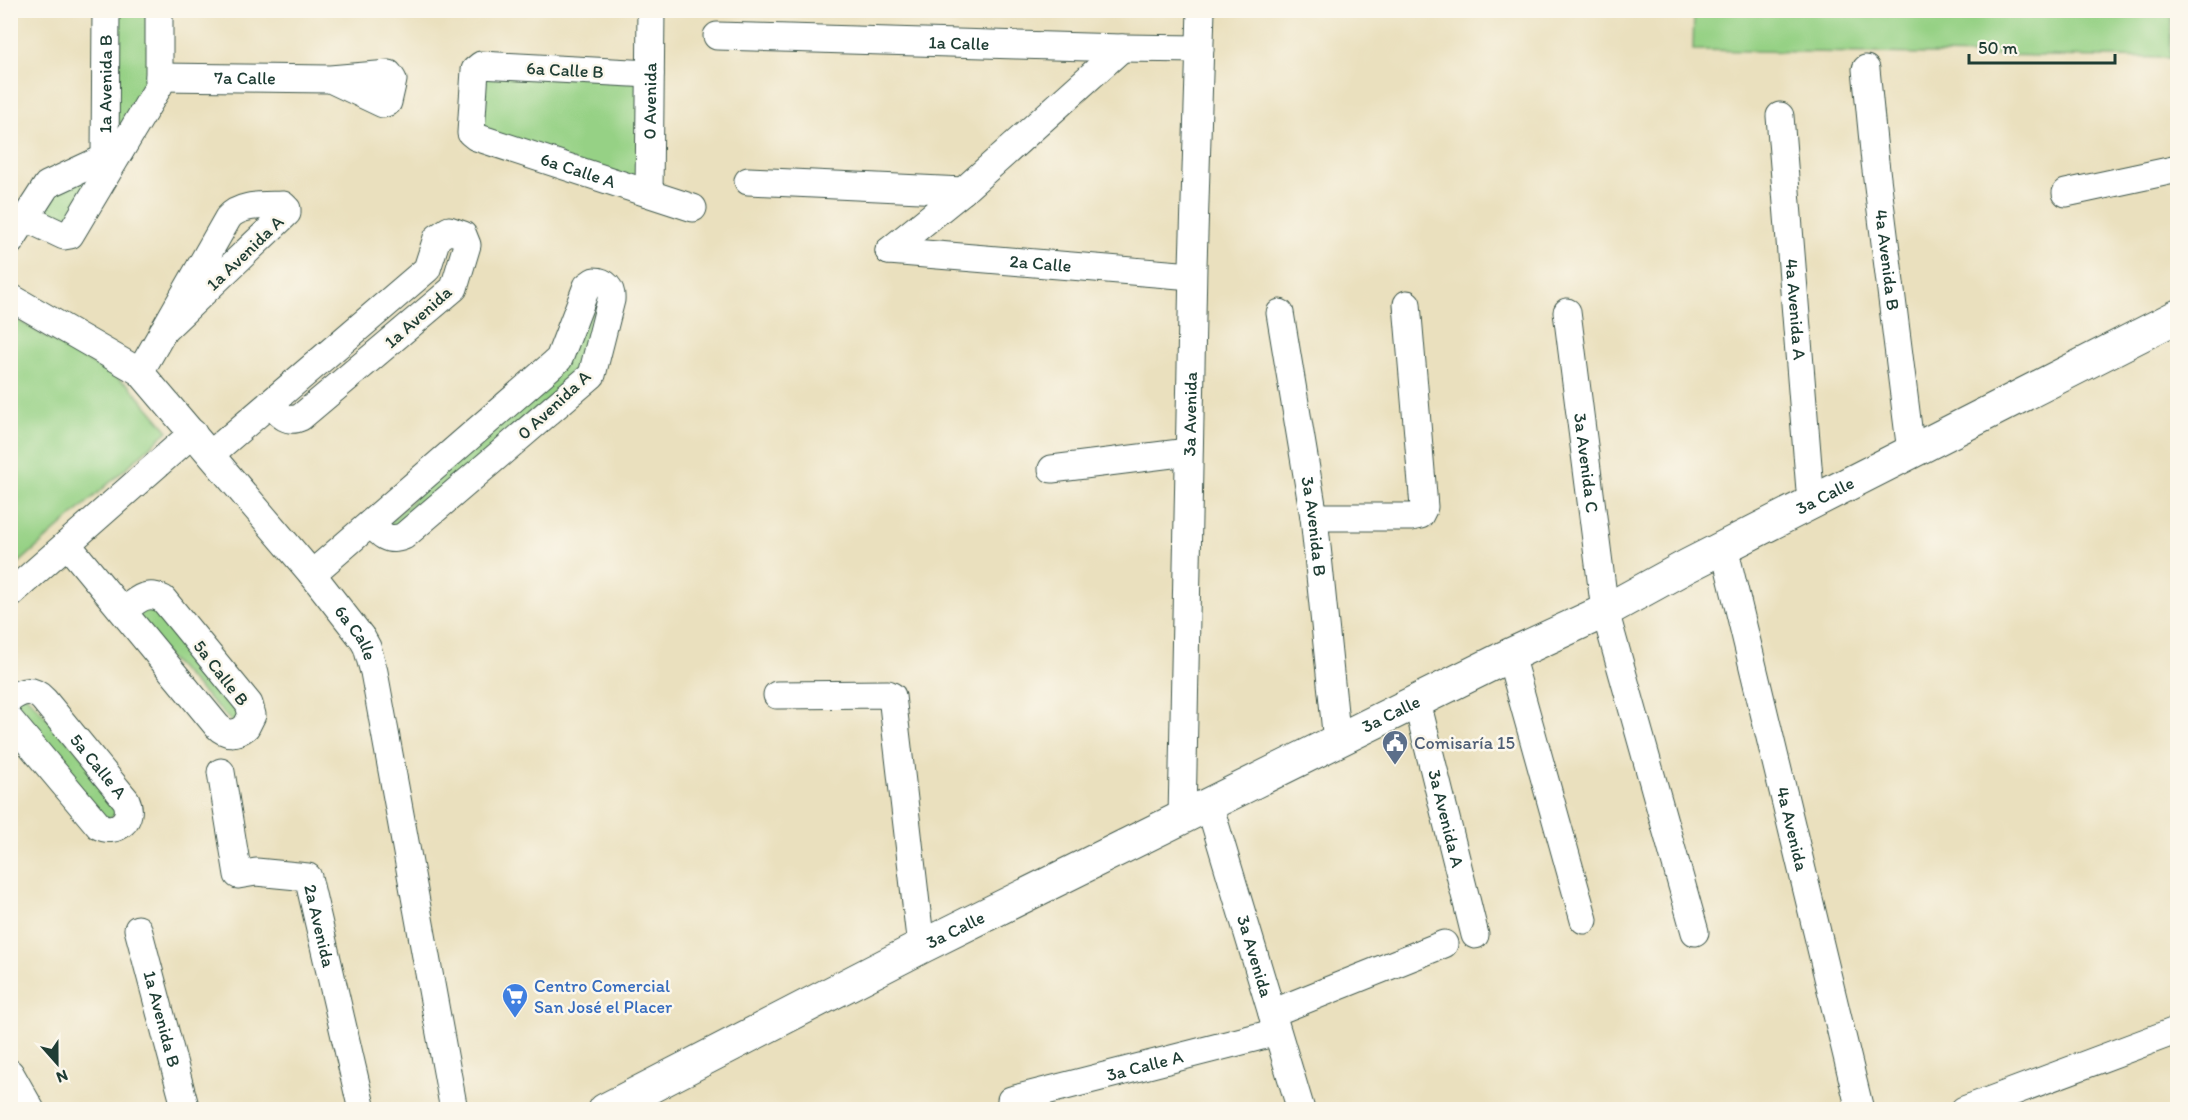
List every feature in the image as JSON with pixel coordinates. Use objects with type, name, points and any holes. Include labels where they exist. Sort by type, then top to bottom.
[{"type":"main road","name":"3a Calle","points":[[605,1110],[921,947],[1510,655],[1605,611],[1724,547],[1810,488],[1911,452],[2178,316]]},
{"type":"street","name":"1a Avenida B","points":[[106,10],[113,155]]},
{"type":"street","points":[[26,218],[64,236],[70,235],[113,155],[159,86],[159,10]]},
{"type":"street","name":"0 Avenida","points":[[649,193],[651,10]]},
{"type":"street","name":"3a Avenida","points":[[1201,10],[1188,452],[1196,811],[1274,1023],[1301,1110]]},
{"type":"street","name":"1a Calle","points":[[717,36],[1200,49]]},
{"type":"street","points":[[748,181],[963,191],[1122,48]]},
{"type":"street","name":"6a Calle B","points":[[470,127],[475,70],[481,65],[650,74]]},
{"type":"street","name":"4a Avenida B","points":[[1866,69],[1875,162],[1911,452]]},
{"type":"street","name":"7a Calle","points":[[159,77],[330,79]]},
{"type":"street","name":"4a Avenida A","points":[[1775,116],[1810,488]]},
{"type":"street","name":"6a Calle A","points":[[470,127],[471,133],[477,137],[693,208]]},
{"type":"street","points":[[10,242],[47,185],[113,155]]},
{"type":"street","points":[[2066,194],[2178,169]]},
{"type":"street","name":"2a Calle","points":[[963,191],[889,251],[1192,276]]},
{"type":"street","name":"1a Avenida A","points":[[140,372],[232,213],[242,208],[283,205],[287,213],[164,331]]},
{"type":"street","name":"1a Avenida","points":[[211,454],[427,269],[440,234],[449,230],[463,235],[466,240],[466,250],[454,288],[301,417],[285,418],[270,404]]},
{"type":"street","name":"0 Avenida A","points":[[312,574],[559,359],[587,286],[594,281],[606,285],[610,291],[611,300],[592,375],[404,536],[393,539],[385,538],[371,523]]},
{"type":"street","name":"6a Calle","points":[[10,297],[140,372],[312,574],[362,638],[370,657],[454,1110]]},
{"type":"street","points":[[1314,517],[1411,517],[1420,515],[1424,507],[1407,304]]},
{"type":"street","name":"3a Avenida C","points":[[1567,312],[1605,611],[1695,932]]},
{"type":"street","name":"3a Avenida B","points":[[1280,313],[1314,517],[1337,742]]},
{"type":"street","points":[[10,594],[193,433]]},
{"type":"street","points":[[1052,469],[1188,452]]},
{"type":"street","name":"5a Calle B","points":[[67,544],[222,730],[234,733],[246,727],[252,715],[249,704],[162,599],[145,595],[123,611]]},
{"type":"street","name":"4a Avenida","points":[[1724,547],[1860,1110]]},
{"type":"street","points":[[1510,655],[1584,920]]},
{"type":"street","name":"5a Calle A","points":[[10,699],[29,691],[35,692],[44,700],[126,800],[129,811],[124,824],[112,829],[99,826],[10,720]]},
{"type":"street","points":[[777,695],[888,694],[892,696],[921,947]]},
{"type":"street","name":"3a Avenida A","points":[[1417,702],[1475,935]]},
{"type":"street","name":"2a Avenida","points":[[221,772],[238,875],[256,872],[308,877],[362,1110]]},
{"type":"street","name":"1a Avenida B","points":[[138,929],[186,1110]]},
{"type":"street","name":"3a Calle A","points":[[1011,1100],[1274,1023],[1444,944]]},
{"type":"street","points":[[1964,1110],[2178,1030]]},
{"type":"street","points":[[10,1073],[31,1110]]},
{"type":"green space","points":[[114,11],[151,11],[151,83],[116,141]]},
{"type":"green space","points":[[1694,11],[2171,11],[2170,58],[1693,50]]},
{"type":"green space","points":[[475,70],[650,74],[649,193],[470,127]]},
{"type":"green space","points":[[120,151],[70,235],[26,218],[47,185]]},
{"type":"green space","points":[[599,281],[592,375],[404,536],[379,532],[559,359]]},
{"type":"green space","points":[[11,316],[129,385],[168,431],[11,570]]},
{"type":"green space","points":[[145,595],[245,699],[241,731],[123,611]]},
{"type":"green space","points":[[23,692],[128,805],[99,826],[11,699]]},
{"type":"place","name":"Comisaría 15","points":[[1395,766]]},
{"type":"place","name":"Centro Comercial San José el Placer","points":[[515,1019]]}]
